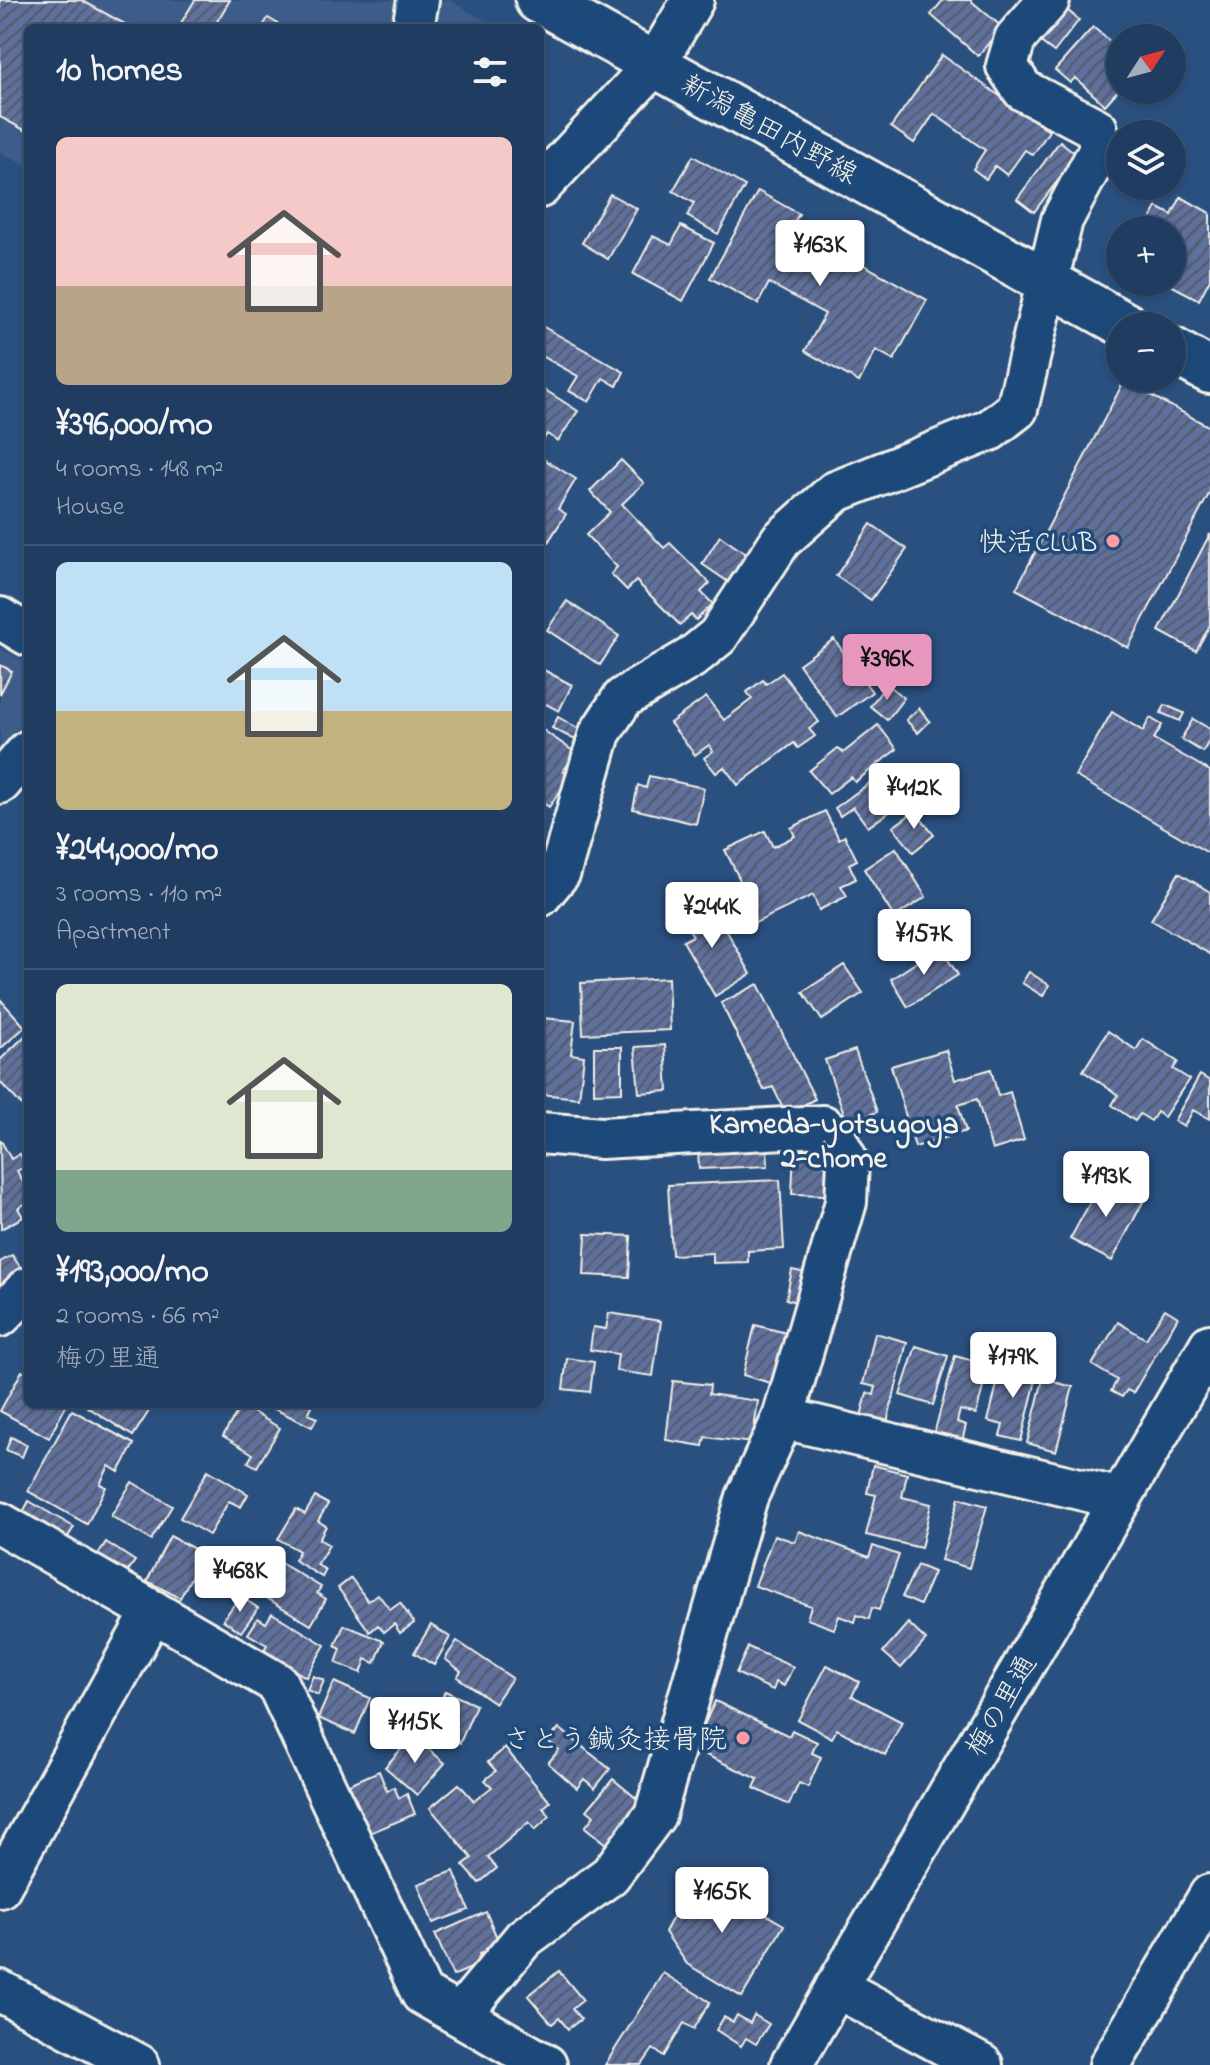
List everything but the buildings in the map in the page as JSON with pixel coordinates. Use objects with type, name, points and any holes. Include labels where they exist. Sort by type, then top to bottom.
[{"type":"main road","name":"新潟亀田内野線","points":[[538,0],[1106,314]]},
{"type":"main road","points":[[1186,358],[1210,371]]},
{"type":"street","points":[[414,24],[418,0]]},
{"type":"street","points":[[544,183],[655,64],[693,0]]},
{"type":"street","points":[[544,891],[560,872],[600,733],[623,698],[691,658],[718,636],[781,540],[835,492],[990,430],[1017,409],[1062,220],[1100,149],[1097,129],[1023,90],[1007,66],[1015,39],[1049,0]]},
{"type":"street","points":[[0,618],[24,633]]},
{"type":"street","points":[[0,783],[24,756]]},
{"type":"street","points":[[460,2015],[524,1938],[610,1875],[655,1815],[747,1497],[783,1418],[846,1202],[848,1162],[833,1134],[823,1126],[601,1138],[544,1133]]},
{"type":"street","points":[[0,1316],[24,1292]]},
{"type":"street","name":"梅の里通","points":[[791,2065],[1210,1345]]},
{"type":"street","points":[[783,1418],[1121,1499]]},
{"type":"street","points":[[0,1523],[277,1683],[422,1994],[460,2015],[498,2053],[546,2065]]},
{"type":"street","points":[[0,1887],[153,1611]]},
{"type":"street","points":[[1110,2065],[1210,1895]]},
{"type":"street","points":[[836,1987],[965,2061]]},
{"type":"street","points":[[0,1991],[139,2065]]},
{"type":"shaded area","points":[[0,0],[449,0],[491,24],[24,24],[24,165],[0,152]]},
{"type":"shaded area","points":[[0,648],[24,662],[24,743],[0,770]]},
{"type":"place","name":"快活CLUB","points":[[1113,541]]},
{"type":"place","name":"さとう鍼灸接骨院","points":[[743,1738]]},
{"type":"district","name":"Kameda-yotsugoya 2-chome","points":[[834,1140]]}]
